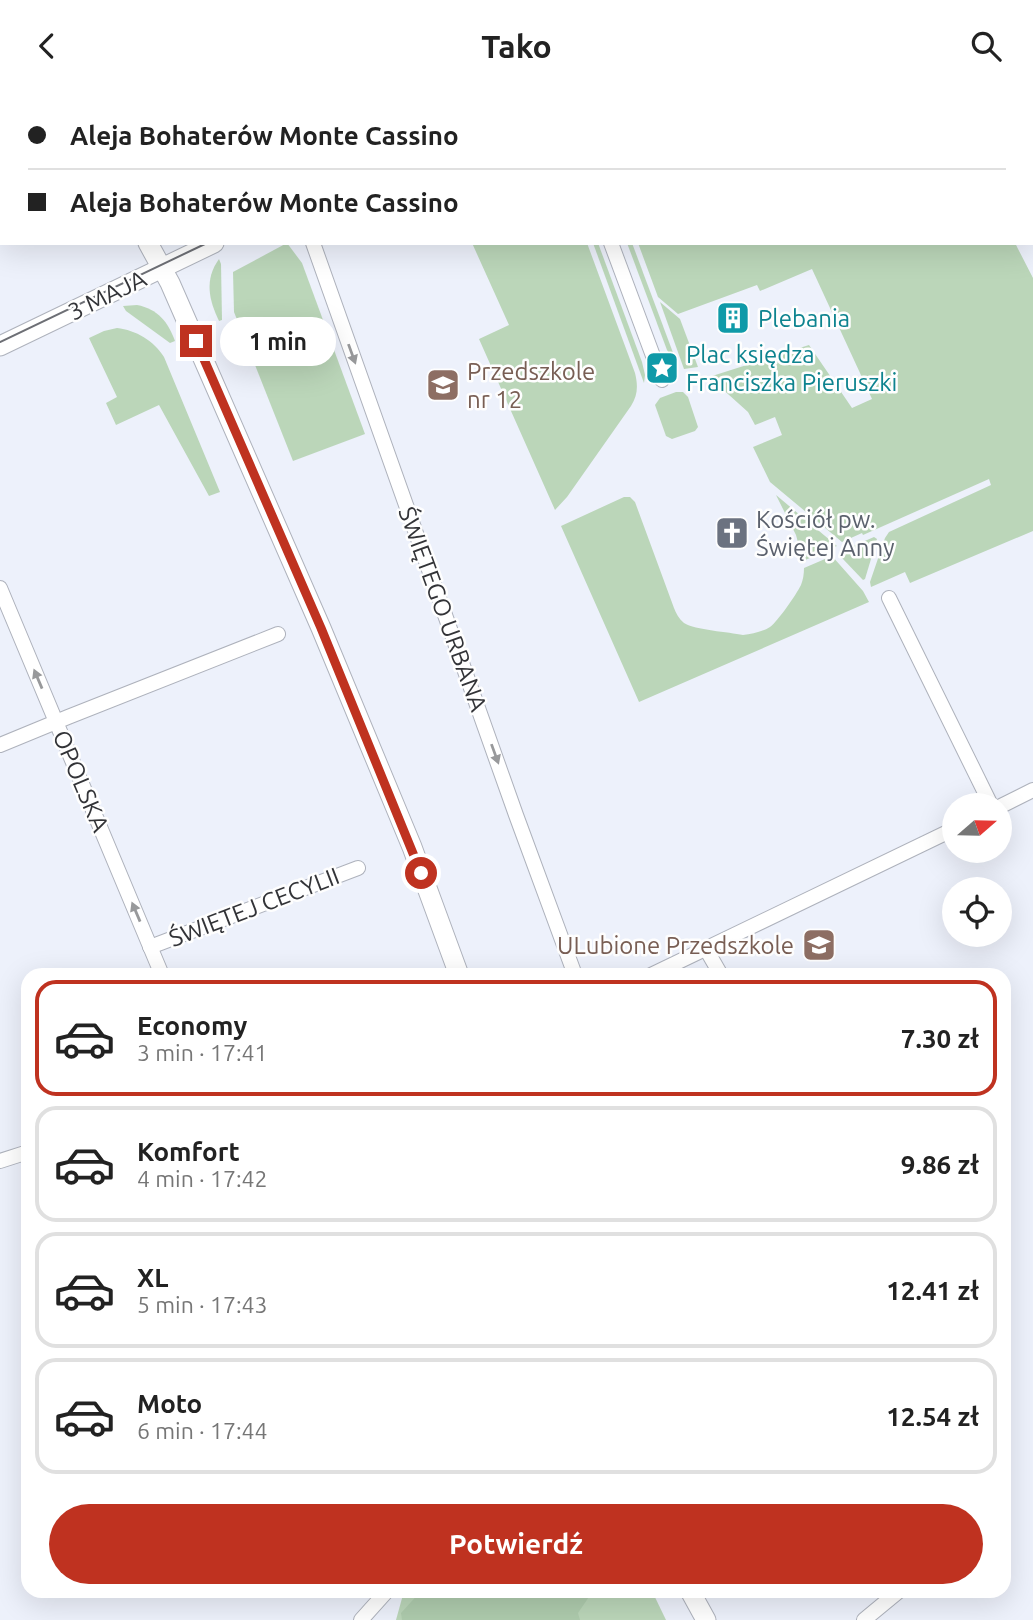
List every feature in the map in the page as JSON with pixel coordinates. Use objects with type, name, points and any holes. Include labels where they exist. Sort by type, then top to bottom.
[{"type":"street","points":[[149,245],[163,268],[326,641],[412,847],[456,968]]},
{"type":"street","name":"3 MAJA","points":[[0,346],[210,245]]},
{"type":"street","name":"ŚWIĘTEGO URBANA","points":[[314,245],[572,968]]},
{"type":"street","points":[[612,245],[662,380]]},
{"type":"street","name":"OPOLSKA","points":[[0,588],[159,968]]},
{"type":"street","points":[[889,598],[985,793]]},
{"type":"street","points":[[0,745],[278,635]]},
{"type":"street","points":[[1012,800],[1033,790]]},
{"type":"street","points":[[666,968],[942,835]]},
{"type":"street","name":"ŚWIĘTEJ CECYLII","points":[[150,947],[358,868]]},
{"type":"street","points":[[706,949],[717,968]]},
{"type":"street","points":[[0,1161],[21,1154]]},
{"type":"street","points":[[361,1620],[381,1598]]},
{"type":"street","points":[[694,1598],[706,1620]]},
{"type":"street","points":[[864,1620],[891,1598]]},
{"type":"green space","points":[[283,245],[288,245],[302,263],[365,434],[293,461],[234,312],[233,272]]},
{"type":"green space","points":[[473,245],[588,245],[635,373],[637,390],[631,406],[555,510],[479,339],[509,325]]},
{"type":"green space","points":[[594,245],[599,245],[642,362],[644,383]]},
{"type":"green space","points":[[628,245],[633,245],[678,366],[667,350]]},
{"type":"green space","points":[[639,245],[1016,245],[1033,278],[1033,531],[910,583],[905,572],[871,587],[870,582],[889,532],[991,485],[989,479],[842,542],[770,482],[753,447],[782,435],[775,417],[755,425],[748,412],[709,377],[809,345],[852,408],[872,399],[812,269],[760,291],[757,285],[678,314],[658,297]]},
{"type":"green space","points":[[219,259],[222,320],[219,321],[213,305],[210,282]]},
{"type":"green space","points":[[660,302],[680,319],[698,367],[684,369]]},
{"type":"green space","points":[[137,305],[161,317],[175,341],[170,343],[123,306]]},
{"type":"green space","points":[[117,328],[144,337],[164,357],[220,492],[209,496],[159,405],[116,425],[106,403],[117,397],[89,338]]},
{"type":"green space","points":[[683,392],[688,397],[698,427],[695,431],[672,439],[666,436],[655,405],[660,398]]},
{"type":"green space","points":[[776,495],[837,546],[803,561],[796,535]]},
{"type":"green space","points":[[624,497],[630,497],[635,502],[675,610],[682,621],[689,625],[743,635],[767,629],[778,619],[799,589],[804,568],[832,556],[863,591],[869,602],[639,702],[561,526]]},
{"type":"green space","points":[[874,537],[877,539],[863,580],[842,558],[841,552]]},
{"type":"green space","points":[[402,1598],[655,1598],[666,1620],[396,1620]]},
{"type":"green space","points":[[415,1598],[588,1598],[578,1613],[580,1620],[402,1620],[401,1613]]},
{"type":"tram line","points":[[0,342],[203,245]]},
{"type":"place","name":"Plebania","points":[[733,318]]},
{"type":"place","name":"Plac księdza Franciszka Pieruszki","points":[[662,368]]},
{"type":"place","name":"Przedszkole nr 12","points":[[443,385]]},
{"type":"place","name":"Kościół pw. Świętej Anny","points":[[732,533]]},
{"type":"place","name":"ULubione Przedszkole","points":[[819,945]]},
{"type":"route","points":[[196,341],[321,628],[421,873]]}]
